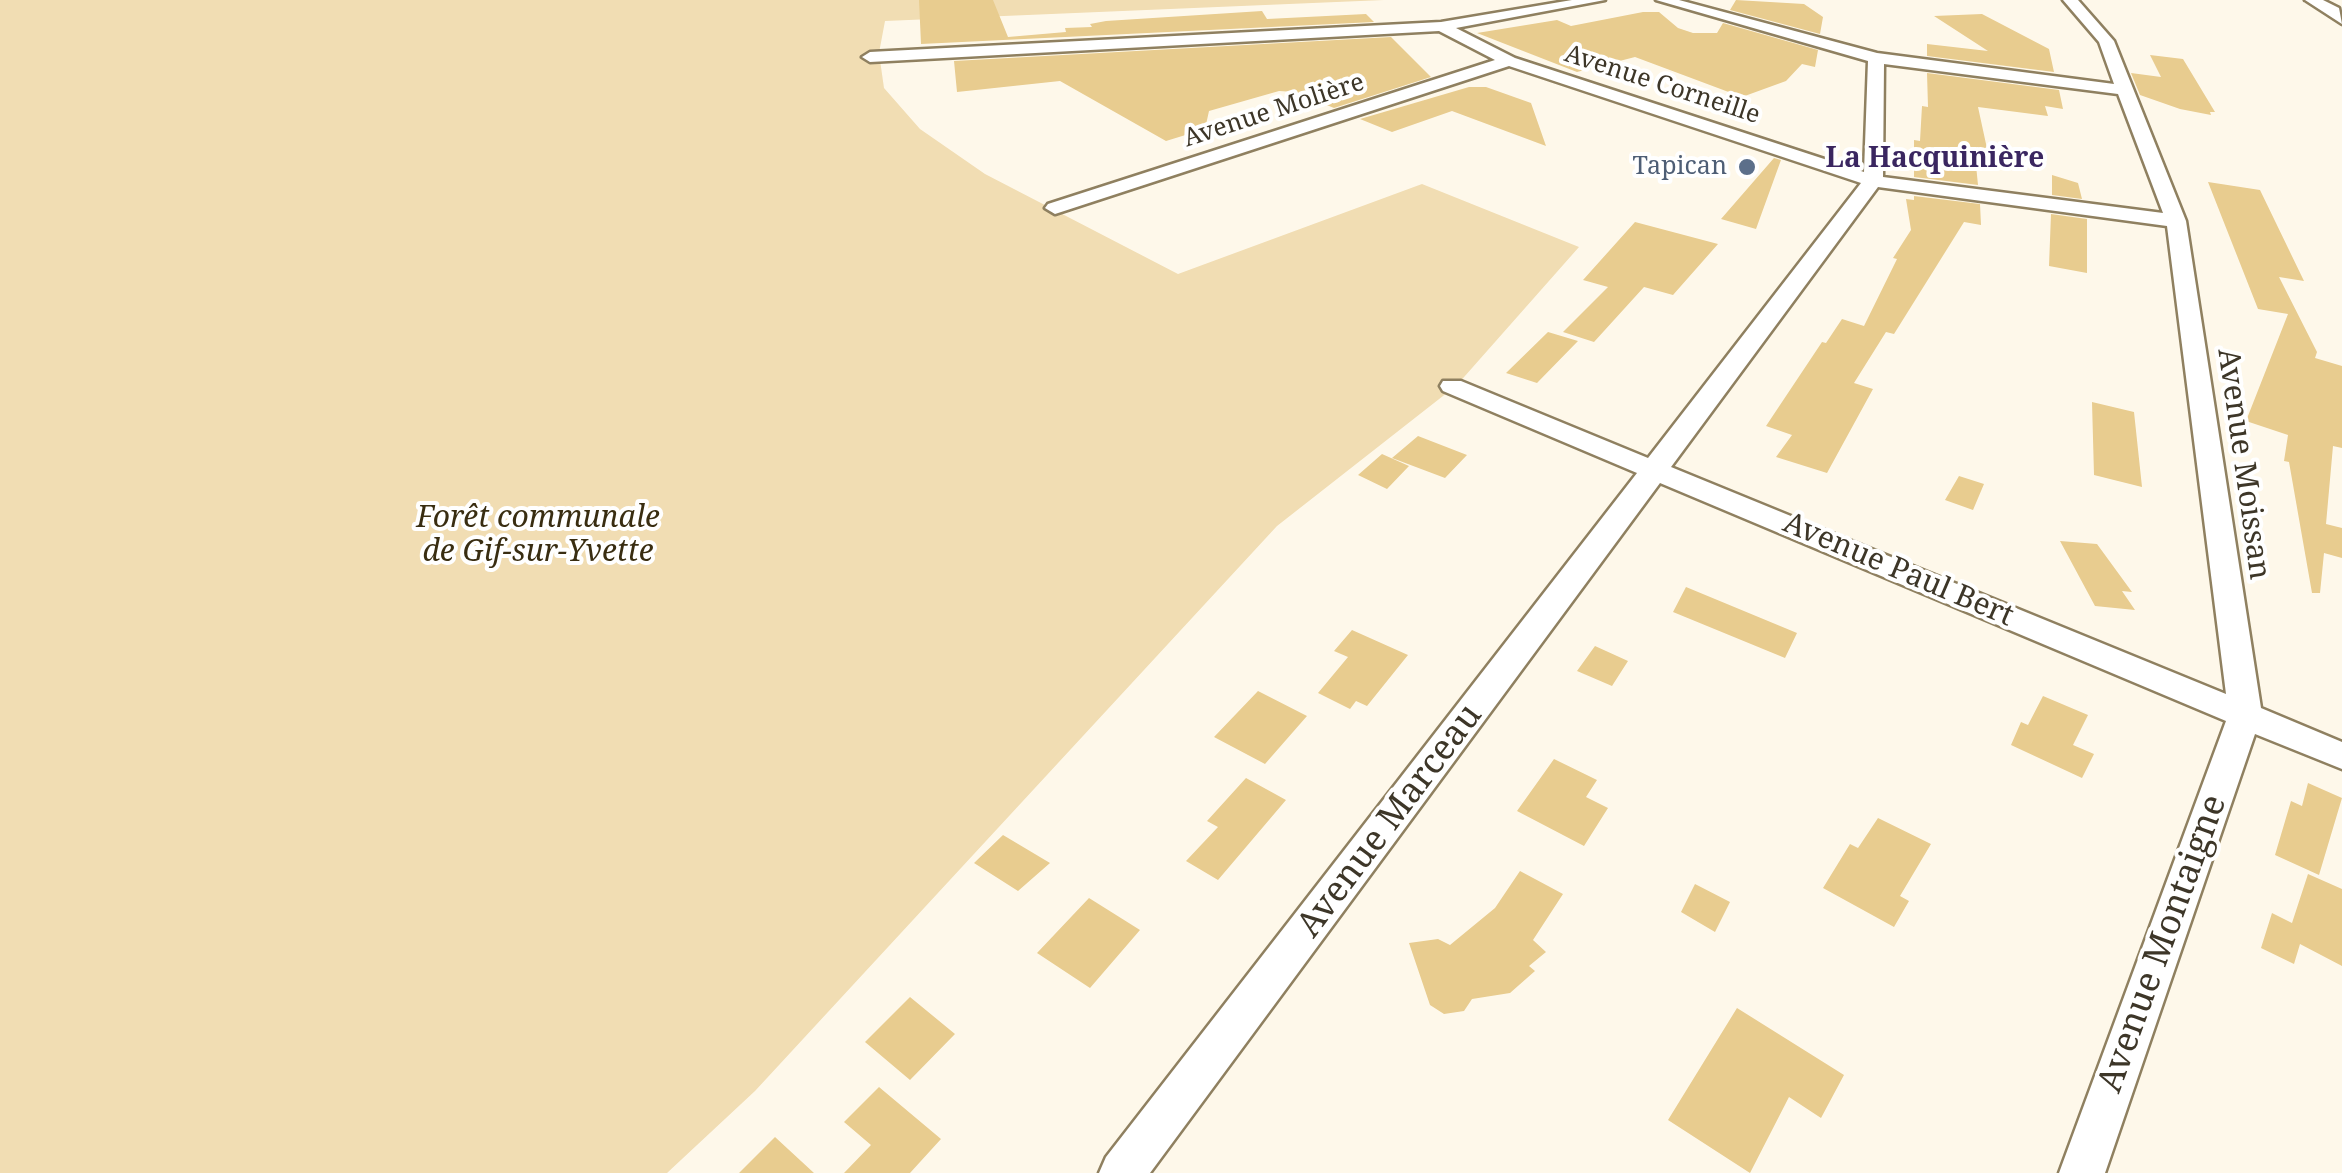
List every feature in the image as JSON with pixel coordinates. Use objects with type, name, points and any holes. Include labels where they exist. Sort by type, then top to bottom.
[{"type":"street","points":[[870,57],[1441,26],[1598,0]]},
{"type":"street","points":[[1663,0],[1876,58],[2126,90]]},
{"type":"street","name":"Avenue Moissan","points":[[2070,0],[2106,41],[2176,221],[2245,715]]},
{"type":"street","points":[[2312,0],[2339,14]]},
{"type":"street","name":"Avenue Corneille","points":[[1441,26],[1509,61],[1873,181],[2176,221]]},
{"type":"street","points":[[1873,181],[1876,58]]},
{"type":"street","name":"Avenue Molière","points":[[1055,208],[1509,61]]},
{"type":"street","name":"Avenue Marceau","points":[[1122,1173],[1873,181]]},
{"type":"street","name":"Avenue Paul Bert","points":[[1452,386],[2342,756]]},
{"type":"street","name":"Avenue Montaigne","points":[[2082,1173],[2245,715]]},
{"type":"green space","name":"Forêt communale de Gif-sur-Yvette","points":[[0,0],[1384,0],[885,21],[879,53],[884,88],[920,129],[985,174],[1178,274],[1422,184],[1579,247],[1457,385],[1277,526],[755,1091],[667,1173],[0,1173]]},
{"type":"building","points":[[919,0],[993,0],[1008,37],[1066,32],[1065,28],[1092,27],[1090,24],[1106,21],[1262,11],[1267,19],[1366,14],[1374,22],[921,44]]},
{"type":"building","points":[[1736,0],[1804,4],[1823,17],[1820,34],[1730,10]]},
{"type":"building","points":[[1659,12],[1678,28],[1693,33],[1717,33],[1723,23],[1818,50],[1815,67],[1802,64],[1786,81],[1742,97],[1635,57],[1577,72],[1477,33],[1557,20],[1571,26]]},
{"type":"building","points":[[1982,14],[2049,49],[2054,72],[1927,56],[1927,44],[1988,51],[1934,16]]},
{"type":"building","points":[[1391,37],[1431,77],[1334,108],[1295,92],[1279,91],[1209,111],[1205,129],[1166,141],[1060,81],[957,92],[954,61]]},
{"type":"building","points":[[2150,55],[2183,59],[2215,112],[2211,115],[2180,109],[2140,95],[2131,73],[2161,77]]},
{"type":"building","points":[[1927,73],[2059,90],[2063,109],[2045,106],[2048,116],[1978,107],[1991,167],[1976,165],[1978,185],[1914,177],[1914,140],[1920,141],[1922,106],[1928,107]]},
{"type":"building","points":[[1469,87],[1486,87],[1531,103],[1546,146],[1452,111],[1392,132],[1360,119]]},
{"type":"building","points":[[1774,158],[1781,160],[1756,229],[1721,219]]},
{"type":"building","points":[[2052,175],[2078,183],[2082,199],[2052,195]]},
{"type":"building","points":[[2208,182],[2260,190],[2304,281],[2279,277],[2317,352],[2315,358],[2342,366],[2342,448],[2333,446],[2326,524],[2342,528],[2342,558],[2324,553],[2320,593],[2312,593],[2289,462],[2284,461],[2288,435],[2246,421],[2288,314],[2258,309]]},
{"type":"building","points":[[1914,196],[1980,204],[1981,225],[1964,222],[1894,334],[1886,332],[1854,383],[1873,389],[1827,473],[1776,457],[1792,435],[1766,426],[1842,319],[1864,326],[1897,259],[1893,258],[1911,230],[1906,199],[1914,200]]},
{"type":"building","points":[[2051,214],[2087,219],[2087,273],[2049,266]]},
{"type":"building","points":[[1635,222],[1718,244],[1673,295],[1644,287],[1594,342],[1563,332],[1608,287],[1583,280]]},
{"type":"building","points":[[1548,332],[1578,341],[1537,383],[1506,373]]},
{"type":"building","points":[[2092,402],[2134,412],[2142,487],[2094,475]]},
{"type":"building","points":[[1418,436],[1467,455],[1445,478],[1392,458]]},
{"type":"building","points":[[1382,454],[1409,466],[1387,489],[1358,475]]},
{"type":"building","points":[[1959,476],[1984,484],[1973,510],[1945,500]]},
{"type":"building","points":[[2060,541],[2097,544],[2132,592],[2122,591],[2135,610],[2095,606]]},
{"type":"building","points":[[1686,587],[1797,633],[1785,658],[1673,612]]},
{"type":"building","points":[[1352,630],[1408,655],[1367,706],[1356,701],[1350,709],[1318,693],[1348,657],[1334,651]]},
{"type":"building","points":[[1595,646],[1628,661],[1612,686],[1577,671]]},
{"type":"building","points":[[1258,691],[1307,716],[1265,764],[1214,737]]},
{"type":"building","points":[[2043,696],[2088,715],[2073,745],[2094,754],[2082,778],[2011,745],[2021,722],[2028,725]]},
{"type":"building","points":[[1554,759],[1597,780],[1586,797],[1608,808],[1584,846],[1517,811]]},
{"type":"building","points":[[1246,778],[1286,800],[1218,880],[1186,861],[1218,827],[1207,821]]},
{"type":"building","points":[[2308,783],[2342,798],[2319,875],[2275,855],[2291,801],[2302,806]]},
{"type":"building","points":[[1878,818],[1931,844],[1900,896],[1909,901],[1894,927],[1823,888],[1850,844],[1858,848]]},
{"type":"building","points":[[1003,835],[1050,863],[1018,891],[974,863]]},
{"type":"building","points":[[1520,871],[1563,894],[1533,940],[1546,952],[1529,966],[1535,971],[1510,993],[1472,999],[1464,1011],[1444,1014],[1430,1005],[1409,943],[1438,939],[1450,945],[1495,908]]},
{"type":"building","points":[[2308,874],[2342,889],[2342,966],[2300,944],[2294,964],[2261,948],[2272,913],[2292,923]]},
{"type":"building","points":[[1695,884],[1730,902],[1715,932],[1681,912]]},
{"type":"building","points":[[1089,898],[1140,930],[1090,988],[1037,953]]},
{"type":"building","points":[[910,997],[955,1034],[910,1080],[865,1042]]},
{"type":"building","points":[[1737,1008],[1844,1075],[1821,1118],[1789,1097],[1750,1173],[1668,1120]]},
{"type":"building","points":[[879,1087],[941,1139],[910,1173],[844,1173],[871,1145],[844,1122]]},
{"type":"building","points":[[775,1137],[814,1173],[739,1173]]},
{"type":"place","name":"Tapican","points":[[1747,167]]},
{"type":"district","name":"La Hacquinière","points":[[1935,159]]}]
